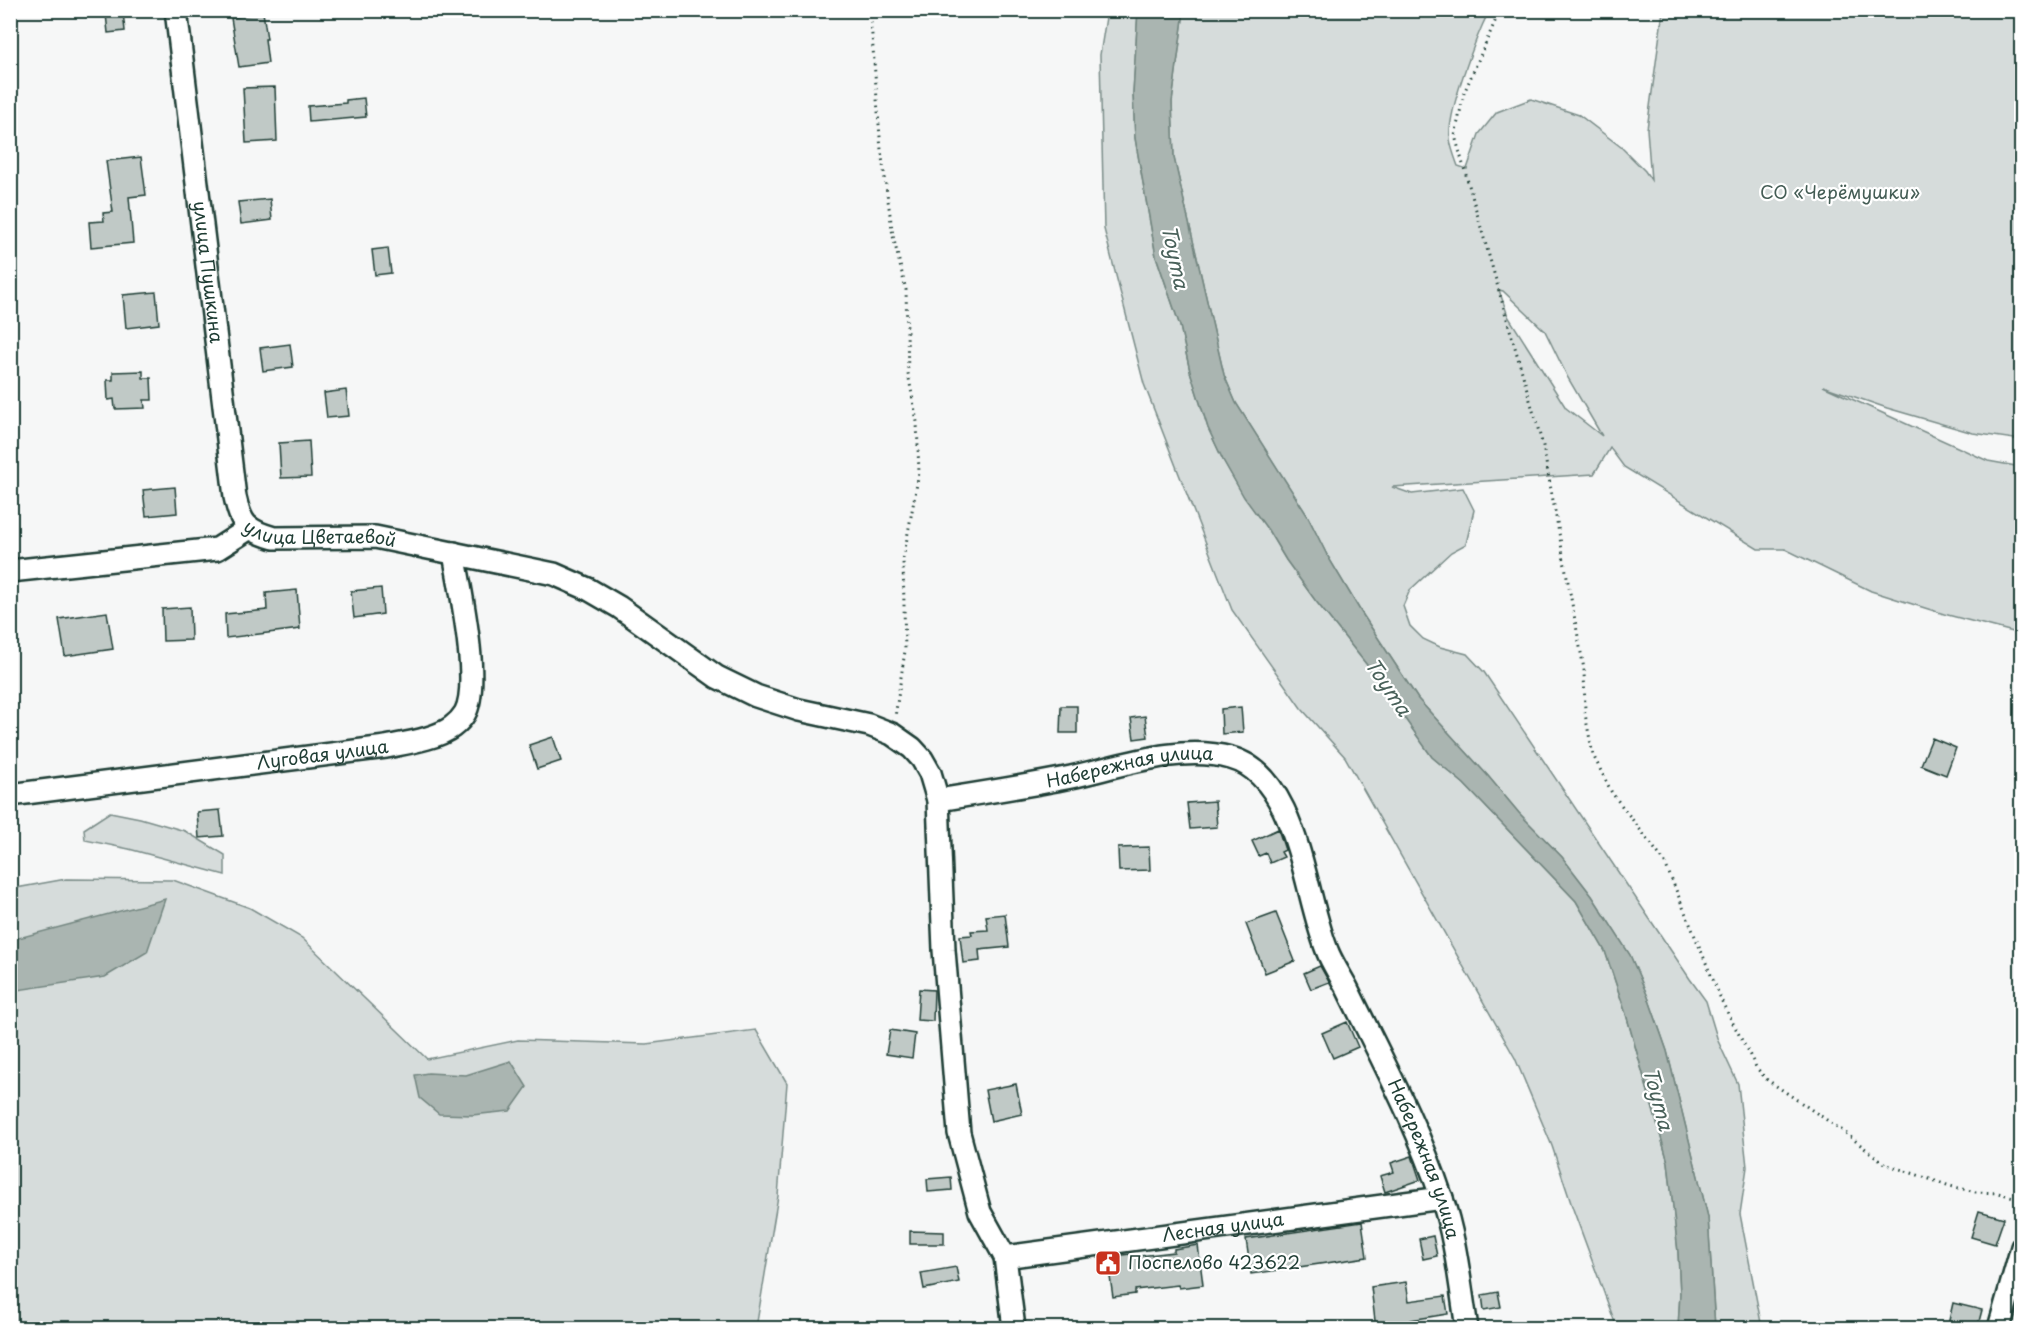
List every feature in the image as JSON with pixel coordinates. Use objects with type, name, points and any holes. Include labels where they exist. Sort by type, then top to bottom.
[{"type":"street","name":"улица Пушкина","points":[[176,10],[235,497],[240,517],[250,528]]},
{"type":"street","name":"улица Цветаевой","points":[[10,571],[217,549],[250,528],[274,538],[375,537],[554,574],[588,589],[619,607],[726,682],[756,696],[799,710],[869,725],[892,734],[912,748],[922,759],[930,773],[938,800]]},
{"type":"street","name":"Луговая улица","points":[[10,795],[386,747],[427,738],[451,728],[465,713],[471,687],[469,638],[454,553]]},
{"type":"street","name":"Набережная улица","points":[[938,800],[1071,777],[1163,754],[1214,755],[1232,758],[1253,770],[1272,790],[1286,814],[1298,846],[1319,927],[1330,956],[1410,1117],[1442,1198],[1449,1222],[1467,1329]]},
{"type":"street","points":[[938,800],[944,950],[959,1133],[980,1212],[1005,1257],[1014,1329]]},
{"type":"street","name":"Лесная улица","points":[[1005,1257],[1442,1198]]},
{"type":"street","points":[[1999,1329],[2022,1247]]},
{"type":"path","points":[[870,10],[881,150],[893,236],[906,290],[908,373],[917,422],[919,473],[903,560],[905,651],[892,734]]},
{"type":"path","points":[[1500,10],[1464,93],[1455,136],[1543,446],[1584,669],[1585,714],[1593,755],[1612,792],[1665,861],[1723,1004],[1756,1067],[1766,1079],[1843,1131],[1888,1165],[1959,1188],[2022,1199]]},
{"type":"green space","points":[[1107,11],[1138,11],[1133,93],[1135,138],[1156,256],[1180,326],[1190,371],[1208,428],[1223,460],[1286,560],[1367,665],[1432,757],[1464,784],[1576,901],[1605,951],[1626,1014],[1668,1162],[1678,1252],[1680,1293],[1678,1328],[1617,1328],[1552,1146],[1515,1058],[1345,757],[1301,708],[1232,610],[1144,384],[1104,229],[1100,55]]},
{"type":"green space","name":"СО «Черёмушки»","points":[[1184,11],[1489,11],[1470,56],[1453,111],[1450,139],[1458,166],[1467,169],[1479,134],[1497,112],[1531,99],[1579,115],[1621,147],[1651,180],[1647,129],[1663,11],[2021,11],[2021,440],[1973,433],[1887,408],[1823,386],[1988,461],[2021,467],[2021,634],[1944,614],[1871,591],[1785,549],[1758,549],[1624,467],[1610,448],[1594,474],[1392,487],[1412,494],[1463,488],[1474,510],[1466,544],[1451,552],[1410,590],[1403,606],[1410,626],[1423,639],[1440,647],[1467,654],[1484,672],[1706,1001],[1718,1041],[1738,1084],[1747,1167],[1740,1214],[1762,1328],[1715,1328],[1708,1217],[1667,1051],[1630,955],[1592,896],[1562,857],[1519,813],[1418,699],[1361,612],[1327,555],[1307,515],[1236,403],[1224,375],[1174,158],[1172,102]],"holes":[[[1499,290],[1503,291],[1545,331],[1568,378],[1602,436],[1566,408],[1508,316]]]},
{"type":"green space","points":[[110,812],[185,831],[225,855],[225,875],[129,849],[85,840],[84,829]]},
{"type":"green space","points":[[66,879],[173,880],[250,908],[302,938],[427,1059],[518,1040],[646,1044],[756,1030],[787,1083],[778,1196],[756,1328],[11,1328],[11,889]]},
{"type":"water","name":"Toyma","points":[[1138,10],[1184,11],[1172,102],[1174,158],[1224,375],[1236,403],[1307,515],[1327,555],[1361,612],[1418,699],[1519,813],[1562,857],[1592,896],[1630,955],[1667,1051],[1708,1217],[1715,1328],[1678,1328],[1680,1293],[1678,1252],[1668,1162],[1626,1014],[1605,951],[1576,901],[1464,784],[1432,757],[1367,665],[1286,560],[1244,497],[1208,428],[1190,371],[1180,326],[1156,256],[1135,138],[1133,93]]},
{"type":"water","points":[[165,899],[147,952],[105,977],[11,991],[11,940]]},
{"type":"water","points":[[511,1061],[527,1087],[510,1111],[472,1115],[439,1114],[420,1098],[415,1075],[428,1073],[466,1075]]},
{"type":"building","points":[[123,12],[125,31],[108,33],[106,14]]},
{"type":"building","points":[[263,12],[268,63],[239,67],[231,18]]},
{"type":"building","points":[[275,87],[277,141],[246,143],[243,88]]},
{"type":"building","points":[[364,98],[366,117],[309,122],[308,106],[346,103],[346,100]]},
{"type":"building","points":[[141,157],[146,195],[129,197],[133,243],[91,247],[89,222],[104,221],[103,213],[113,212],[106,161]]},
{"type":"building","points":[[270,199],[272,220],[241,224],[238,202]]},
{"type":"building","points":[[388,248],[391,273],[375,275],[372,250]]},
{"type":"building","points":[[156,292],[159,324],[126,328],[123,295]]},
{"type":"building","points":[[290,344],[293,367],[263,371],[260,348]]},
{"type":"building","points":[[143,371],[143,378],[151,378],[152,400],[144,400],[145,408],[115,409],[114,399],[108,400],[107,380],[113,380],[113,372]]},
{"type":"building","points":[[346,390],[349,416],[327,418],[324,393]]},
{"type":"building","points":[[309,441],[311,477],[281,478],[279,443]]},
{"type":"building","points":[[175,487],[177,513],[146,516],[143,490]]},
{"type":"building","points":[[381,588],[383,614],[354,618],[351,591]]},
{"type":"building","points":[[297,590],[300,629],[226,638],[225,614],[267,610],[266,593]]},
{"type":"building","points":[[190,607],[191,640],[163,641],[162,609]]},
{"type":"building","points":[[107,612],[113,649],[65,656],[59,619]]},
{"type":"building","points":[[1061,706],[1077,706],[1077,733],[1060,733]]},
{"type":"building","points":[[1241,707],[1243,732],[1222,734],[1221,709]]},
{"type":"building","points":[[1145,716],[1148,737],[1134,739],[1131,718]]},
{"type":"building","points":[[553,737],[561,761],[537,769],[529,745]]},
{"type":"building","points":[[1932,738],[1956,748],[1946,775],[1921,765]]},
{"type":"building","points":[[1215,801],[1217,827],[1190,829],[1187,803]]},
{"type":"building","points":[[220,810],[223,836],[199,838],[197,812]]},
{"type":"building","points":[[1278,829],[1285,850],[1281,852],[1284,857],[1270,863],[1266,853],[1259,856],[1252,841]]},
{"type":"building","points":[[1149,847],[1150,870],[1119,871],[1118,848]]},
{"type":"building","points":[[1276,913],[1295,961],[1265,973],[1246,924]]},
{"type":"building","points":[[1005,914],[1009,947],[979,950],[980,961],[963,963],[960,936],[972,935],[971,931],[988,930],[986,916]]},
{"type":"building","points":[[1320,966],[1329,982],[1311,989],[1304,973]]},
{"type":"building","points":[[919,989],[934,990],[933,1021],[917,1020]]},
{"type":"building","points":[[1347,1022],[1358,1047],[1333,1058],[1322,1033]]},
{"type":"building","points":[[890,1030],[915,1034],[912,1058],[886,1054]]},
{"type":"building","points":[[1016,1084],[1022,1114],[991,1121],[985,1090]]},
{"type":"building","points":[[1412,1156],[1420,1180],[1385,1192],[1380,1176],[1394,1172],[1391,1163]]},
{"type":"building","points":[[951,1177],[952,1190],[928,1192],[927,1179]]},
{"type":"building","points":[[1979,1211],[2004,1218],[1995,1244],[1971,1237]]},
{"type":"building","points":[[1362,1222],[1367,1257],[1251,1274],[1246,1239]]},
{"type":"building","points":[[910,1231],[944,1232],[944,1244],[910,1244]]},
{"type":"building","points":[[1433,1236],[1437,1256],[1423,1259],[1419,1239]]},
{"type":"building","points":[[1198,1245],[1203,1285],[1179,1288],[1178,1285],[1135,1290],[1135,1294],[1113,1297],[1107,1257],[1174,1252],[1174,1249]]},
{"type":"building","points":[[956,1267],[959,1282],[924,1289],[921,1273]]},
{"type":"building","points":[[1406,1282],[1409,1301],[1445,1296],[1448,1314],[1411,1320],[1412,1329],[1376,1329],[1371,1287]]},
{"type":"building","points":[[1498,1292],[1501,1307],[1484,1310],[1482,1295]]},
{"type":"building","points":[[1953,1303],[1982,1310],[1977,1329],[1947,1329]]},
{"type":"place","name":"Поспелово 423622","points":[[1108,1263]]}]
